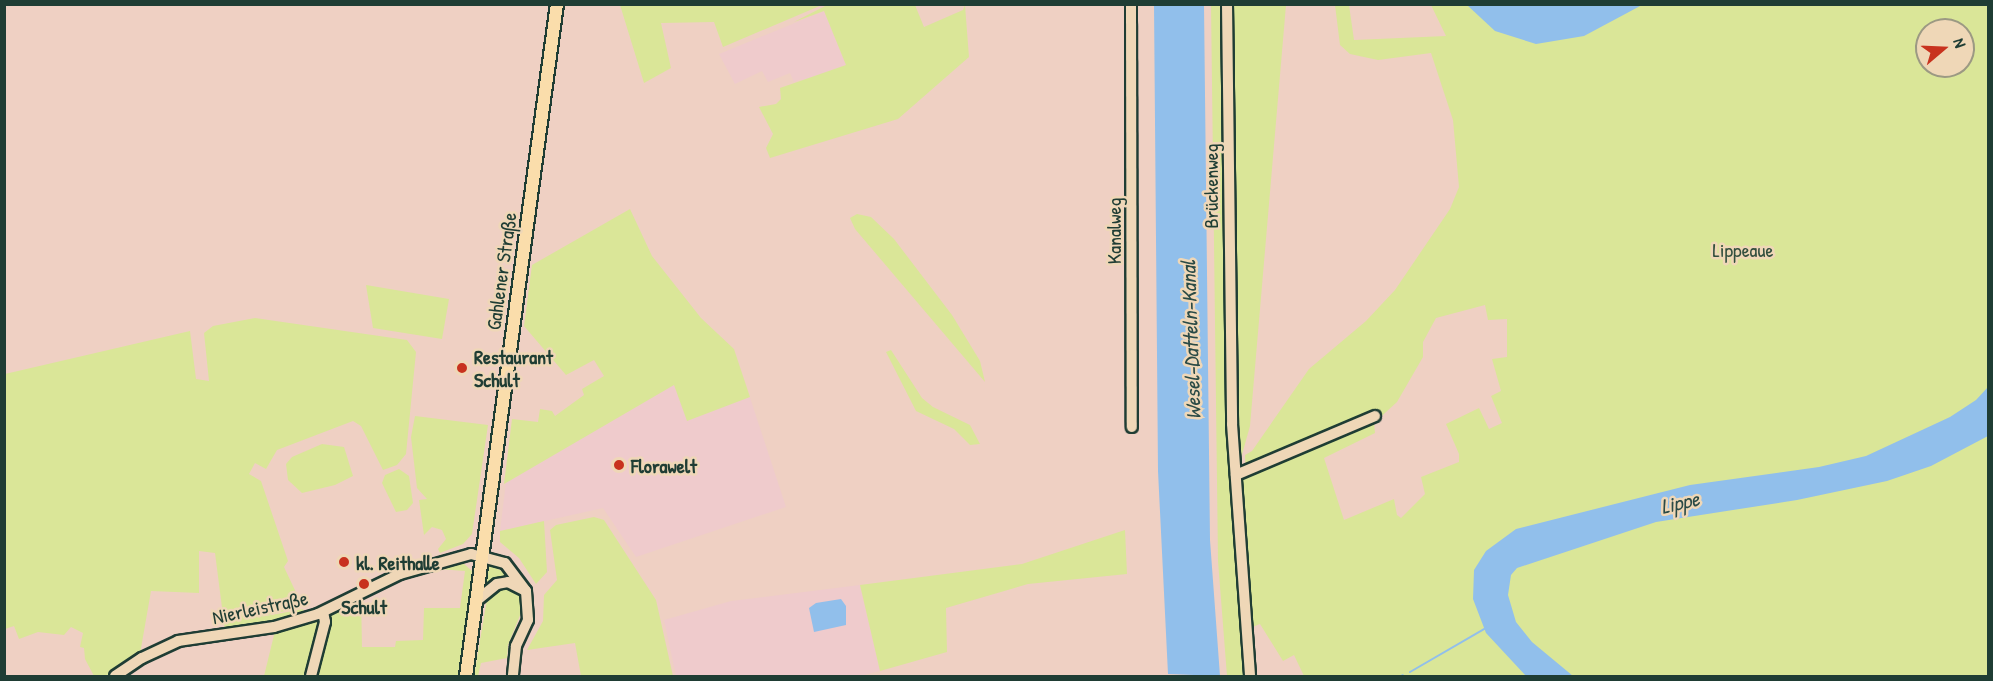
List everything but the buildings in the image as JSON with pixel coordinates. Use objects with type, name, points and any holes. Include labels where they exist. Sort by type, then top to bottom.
[{"type":"main road","name":"Gahlener Straße","points":[[466,676],[557,4]]},
{"type":"street","name":"Kanalweg","points":[[1131,4],[1132,427]]},
{"type":"street","name":"Brückenweg","points":[[1227,4],[1230,296],[1236,476],[1250,676]]},
{"type":"street","points":[[1236,476],[1375,416]]},
{"type":"street","points":[[483,555],[505,563],[526,591],[529,611],[516,646],[513,676]]},
{"type":"street","name":"Nierleistraße","points":[[115,676],[142,658],[178,641],[274,627],[323,612],[400,574],[456,557],[483,555]]},
{"type":"street","points":[[476,601],[497,584],[508,582],[526,591]]},
{"type":"street","points":[[311,676],[325,622],[323,612]]},
{"type":"shaded area","points":[[824,11],[846,65],[803,83],[801,79],[794,82],[790,73],[768,82],[762,71],[735,84],[719,54]]},
{"type":"shaded area","points":[[734,349],[786,507],[636,557],[603,508],[500,531],[506,482]]},
{"type":"shaded area","points":[[860,585],[880,671],[860,676],[676,676],[664,620],[731,601]]},
{"type":"green space","points":[[620,4],[822,5],[723,47],[714,22],[661,23],[671,68],[644,83]]},
{"type":"green space","points":[[829,4],[915,5],[924,27],[963,10],[965,5],[969,57],[898,119],[770,158],[766,148],[773,134],[759,107],[776,104],[781,99],[780,88],[846,65],[824,11],[794,22]]},
{"type":"green space","points":[[1211,5],[1225,5],[1226,206],[1246,676],[1227,676],[1218,561]]},
{"type":"green space","points":[[1231,5],[1286,5],[1250,426],[1238,469]]},
{"type":"green space","name":"Lippeaue","points":[[1335,5],[1349,5],[1354,40],[1446,36],[1431,5],[1988,5],[1988,676],[1304,676],[1294,655],[1283,661],[1260,624],[1247,629],[1241,481],[1246,477],[1245,455],[1252,451],[1309,369],[1366,321],[1395,290],[1450,209],[1459,187],[1453,120],[1431,53],[1378,60],[1350,54],[1340,45]],"holes":[[[1485,305],[1488,320],[1507,319],[1507,357],[1492,359],[1501,391],[1491,396],[1502,423],[1489,429],[1479,408],[1446,424],[1459,454],[1459,462],[1421,477],[1425,494],[1401,518],[1397,515],[1394,499],[1344,520],[1324,458],[1375,433],[1374,423],[1397,402],[1423,357],[1423,342],[1436,318]]]},
{"type":"green space","points":[[630,209],[652,256],[701,318],[734,349],[750,397],[687,421],[674,385],[504,484],[512,419],[538,422],[540,409],[552,411],[555,416],[584,395],[582,389],[604,376],[594,360],[566,375],[524,326],[532,265]]},
{"type":"green space","points":[[857,214],[871,217],[894,239],[952,315],[980,361],[985,382],[855,229],[850,218]]},
{"type":"green space","points":[[366,285],[449,299],[442,339],[373,328]]},
{"type":"green space","points":[[255,318],[407,340],[416,352],[406,454],[397,465],[383,470],[361,426],[353,421],[277,450],[266,469],[255,463],[249,474],[261,481],[288,561],[284,567],[301,603],[298,608],[255,618],[303,609],[305,614],[225,631],[215,553],[199,551],[199,593],[151,591],[140,654],[108,676],[94,676],[85,659],[84,648],[80,647],[83,633],[71,627],[64,635],[38,632],[19,639],[14,626],[5,629],[5,374],[190,331],[196,379],[209,381],[204,333],[213,326]]},
{"type":"green space","points":[[891,350],[922,398],[933,407],[970,425],[980,444],[970,445],[954,429],[916,411],[886,352]]},
{"type":"green space","points":[[415,416],[488,425],[472,534],[463,544],[440,553],[438,549],[446,539],[442,530],[432,527],[424,535],[419,500],[427,499],[417,488],[411,437]]},
{"type":"green space","points":[[322,444],[344,447],[353,476],[335,485],[302,493],[288,480],[286,464],[292,457]]},
{"type":"green space","points":[[399,469],[409,476],[413,503],[407,510],[396,512],[382,483],[385,475]]},
{"type":"green space","points":[[594,517],[604,520],[656,600],[673,676],[581,676],[575,643],[527,650],[543,621],[544,595],[557,580],[550,530],[556,525]]},
{"type":"green space","points":[[544,521],[547,572],[536,584],[519,558],[500,542],[500,531]]},
{"type":"green space","points":[[1125,530],[1127,574],[1028,584],[946,608],[947,652],[880,671],[860,585],[1022,564]]},
{"type":"green space","points":[[463,563],[472,571],[458,676],[313,676],[329,614],[361,596],[362,647],[395,647],[396,641],[423,640],[424,608],[460,608],[465,571],[438,569],[420,576],[419,572]]},
{"type":"green space","points":[[489,565],[500,570],[510,578],[486,587]]},
{"type":"green space","points":[[508,587],[518,593],[523,608],[508,645],[507,658],[481,663],[478,676],[474,676],[487,599],[489,594]]},
{"type":"green space","points":[[317,619],[321,625],[310,676],[264,676],[275,631]]},
{"type":"water","name":"Wesel-Datteln-Kanal","points":[[1154,5],[1204,5],[1210,540],[1220,676],[1168,674],[1158,471]]},
{"type":"water","points":[[1467,5],[1642,5],[1584,36],[1536,44],[1495,31]]},
{"type":"water","name":"Lippe","points":[[1988,387],[1988,436],[1931,466],[1887,481],[1797,500],[1656,522],[1517,568],[1511,575],[1508,595],[1516,622],[1532,642],[1573,676],[1526,676],[1486,633],[1473,599],[1474,570],[1486,551],[1516,529],[1690,485],[1819,467],[1866,456],[1950,417],[1976,400]]},
{"type":"water","points":[[841,599],[846,606],[846,625],[814,632],[809,608],[816,603]]},
{"type":"waterway","points":[[1136,27],[1137,129]]},
{"type":"waterway","points":[[1410,672],[1486,628]]},
{"type":"place","name":"Restaurant Schult","points":[[462,368]]},
{"type":"place","name":"Florawelt","points":[[619,465]]},
{"type":"place","name":"kl. Reithalle","points":[[344,562]]},
{"type":"place","name":"Schult","points":[[364,584]]}]
